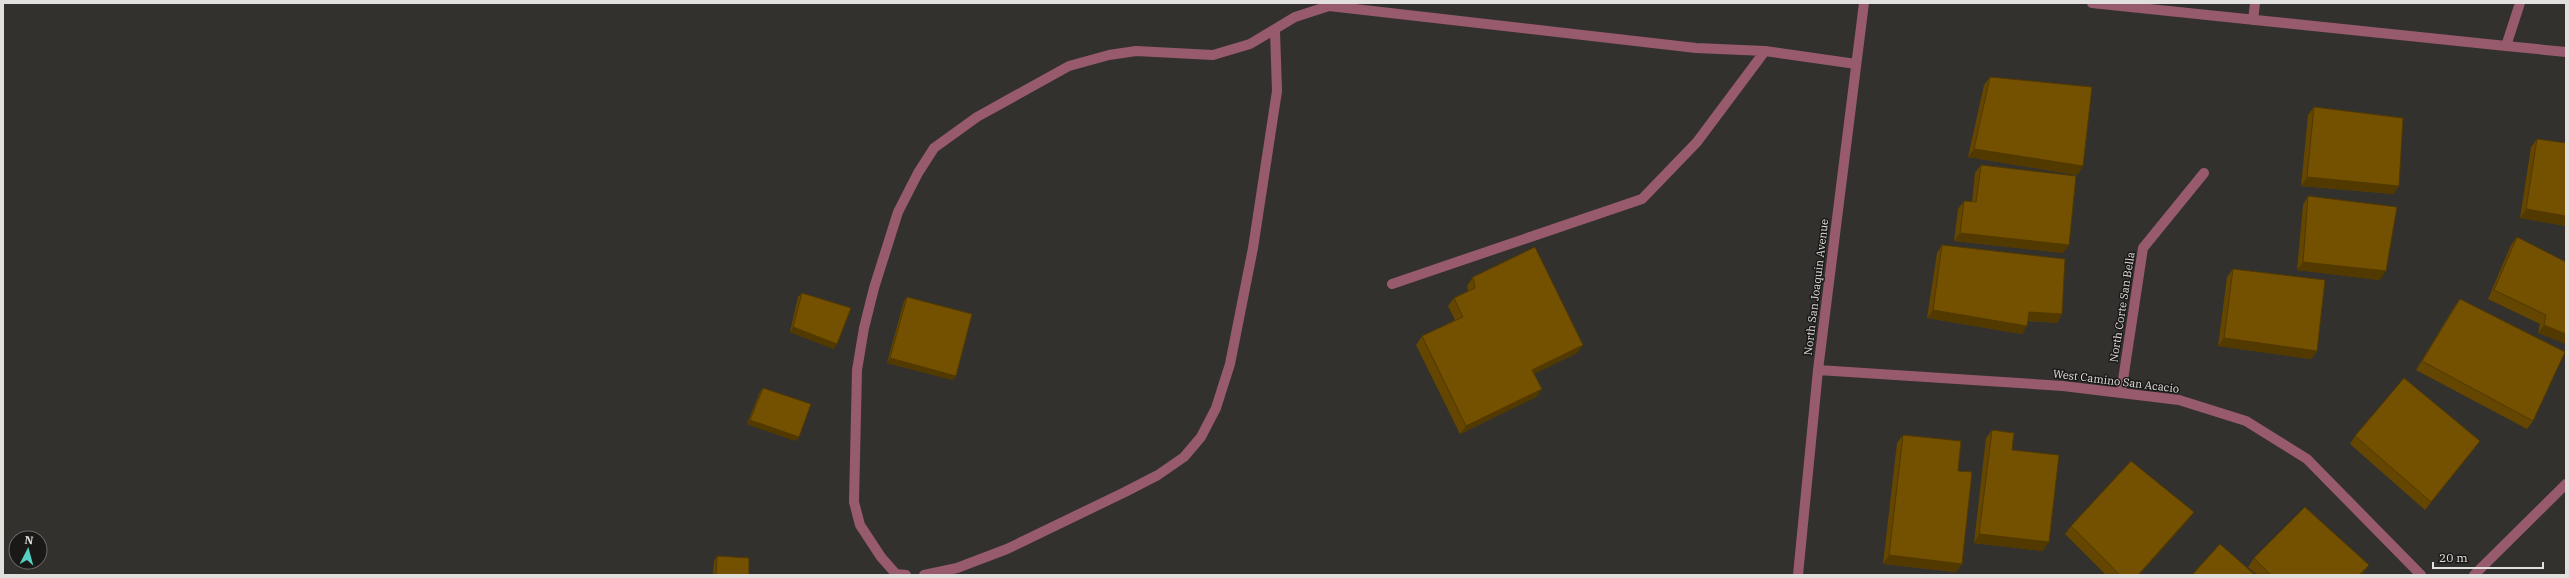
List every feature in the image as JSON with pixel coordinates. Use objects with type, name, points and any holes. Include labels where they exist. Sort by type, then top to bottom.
[{"type":"street","name":"North San Joaquin Avenue","points":[[1798,575],[1818,370],[1864,3]]},
{"type":"street","points":[[2092,3],[2566,52]]},
{"type":"street","points":[[2253,20],[2255,3]]},
{"type":"street","points":[[2506,46],[2520,3]]},
{"type":"street","points":[[906,575],[896,574],[881,557],[860,525],[854,502],[857,377],[864,328],[874,288],[898,212],[924,161],[934,148],[978,117],[1068,66],[1109,55],[1136,51],[1213,55],[1250,44],[1275,31],[1295,17],[1329,6],[1696,48],[1764,51],[1856,64]]},
{"type":"street","points":[[924,575],[957,568],[1007,549],[1125,492],[1158,475],[1184,457],[1201,437],[1216,408],[1230,364],[1252,255],[1277,91],[1275,31]]},
{"type":"street","points":[[1392,284],[1642,199],[1697,142],[1764,51]]},
{"type":"street","name":"North Corte San Bella","points":[[2121,393],[2143,248],[2204,174]]},
{"type":"street","name":"West Camino San Acacio","points":[[1818,370],[2063,386],[2179,400],[2246,421],[2307,459],[2421,575]]},
{"type":"street","points":[[2474,575],[2566,484]]},
{"type":"building","points":[[1990,77],[2092,87],[2083,166],[1974,149]]},
{"type":"building","points":[[2314,107],[2403,118],[2399,186],[2307,177]]},
{"type":"building","points":[[2537,139],[2566,143],[2566,216],[2526,209]]},
{"type":"building","points":[[1981,165],[2076,176],[2069,245],[1960,233],[1964,201],[1976,202]]},
{"type":"building","points":[[2308,196],[2397,207],[2386,271],[2303,262]]},
{"type":"building","points":[[2517,237],[2566,262],[2566,334],[2544,325],[2546,315],[2494,290]]},
{"type":"building","points":[[1942,245],[2065,259],[2062,314],[2029,312],[2027,326],[1933,310]]},
{"type":"building","points":[[1535,247],[1583,345],[1532,370],[1542,389],[1466,426],[1422,336],[1463,317],[1454,298],[1475,288],[1473,277]]},
{"type":"building","points":[[2233,269],[2325,280],[2317,351],[2224,338]]},
{"type":"building","points":[[802,293],[851,308],[837,344],[793,327]]},
{"type":"building","points":[[907,297],[972,314],[956,376],[890,358]]},
{"type":"building","points":[[2460,299],[2565,352],[2533,421],[2422,361]]},
{"type":"building","points":[[2404,378],[2480,441],[2431,502],[2355,436]]},
{"type":"building","points":[[763,388],[811,404],[799,437],[750,420]]},
{"type":"building","points":[[1992,430],[2014,433],[2012,450],[2059,455],[2049,542],[1979,534]]},
{"type":"building","points":[[1903,435],[1961,441],[1958,471],[1972,472],[1962,564],[1889,555]]},
{"type":"building","points":[[2131,461],[2194,512],[2138,575],[2120,575],[2071,526]]},
{"type":"building","points":[[2305,507],[2369,565],[2359,575],[2271,575],[2254,558]]},
{"type":"building","points":[[2220,544],[2255,575],[2192,575]]},
{"type":"building","points":[[717,556],[749,558],[749,575],[716,575]]}]
